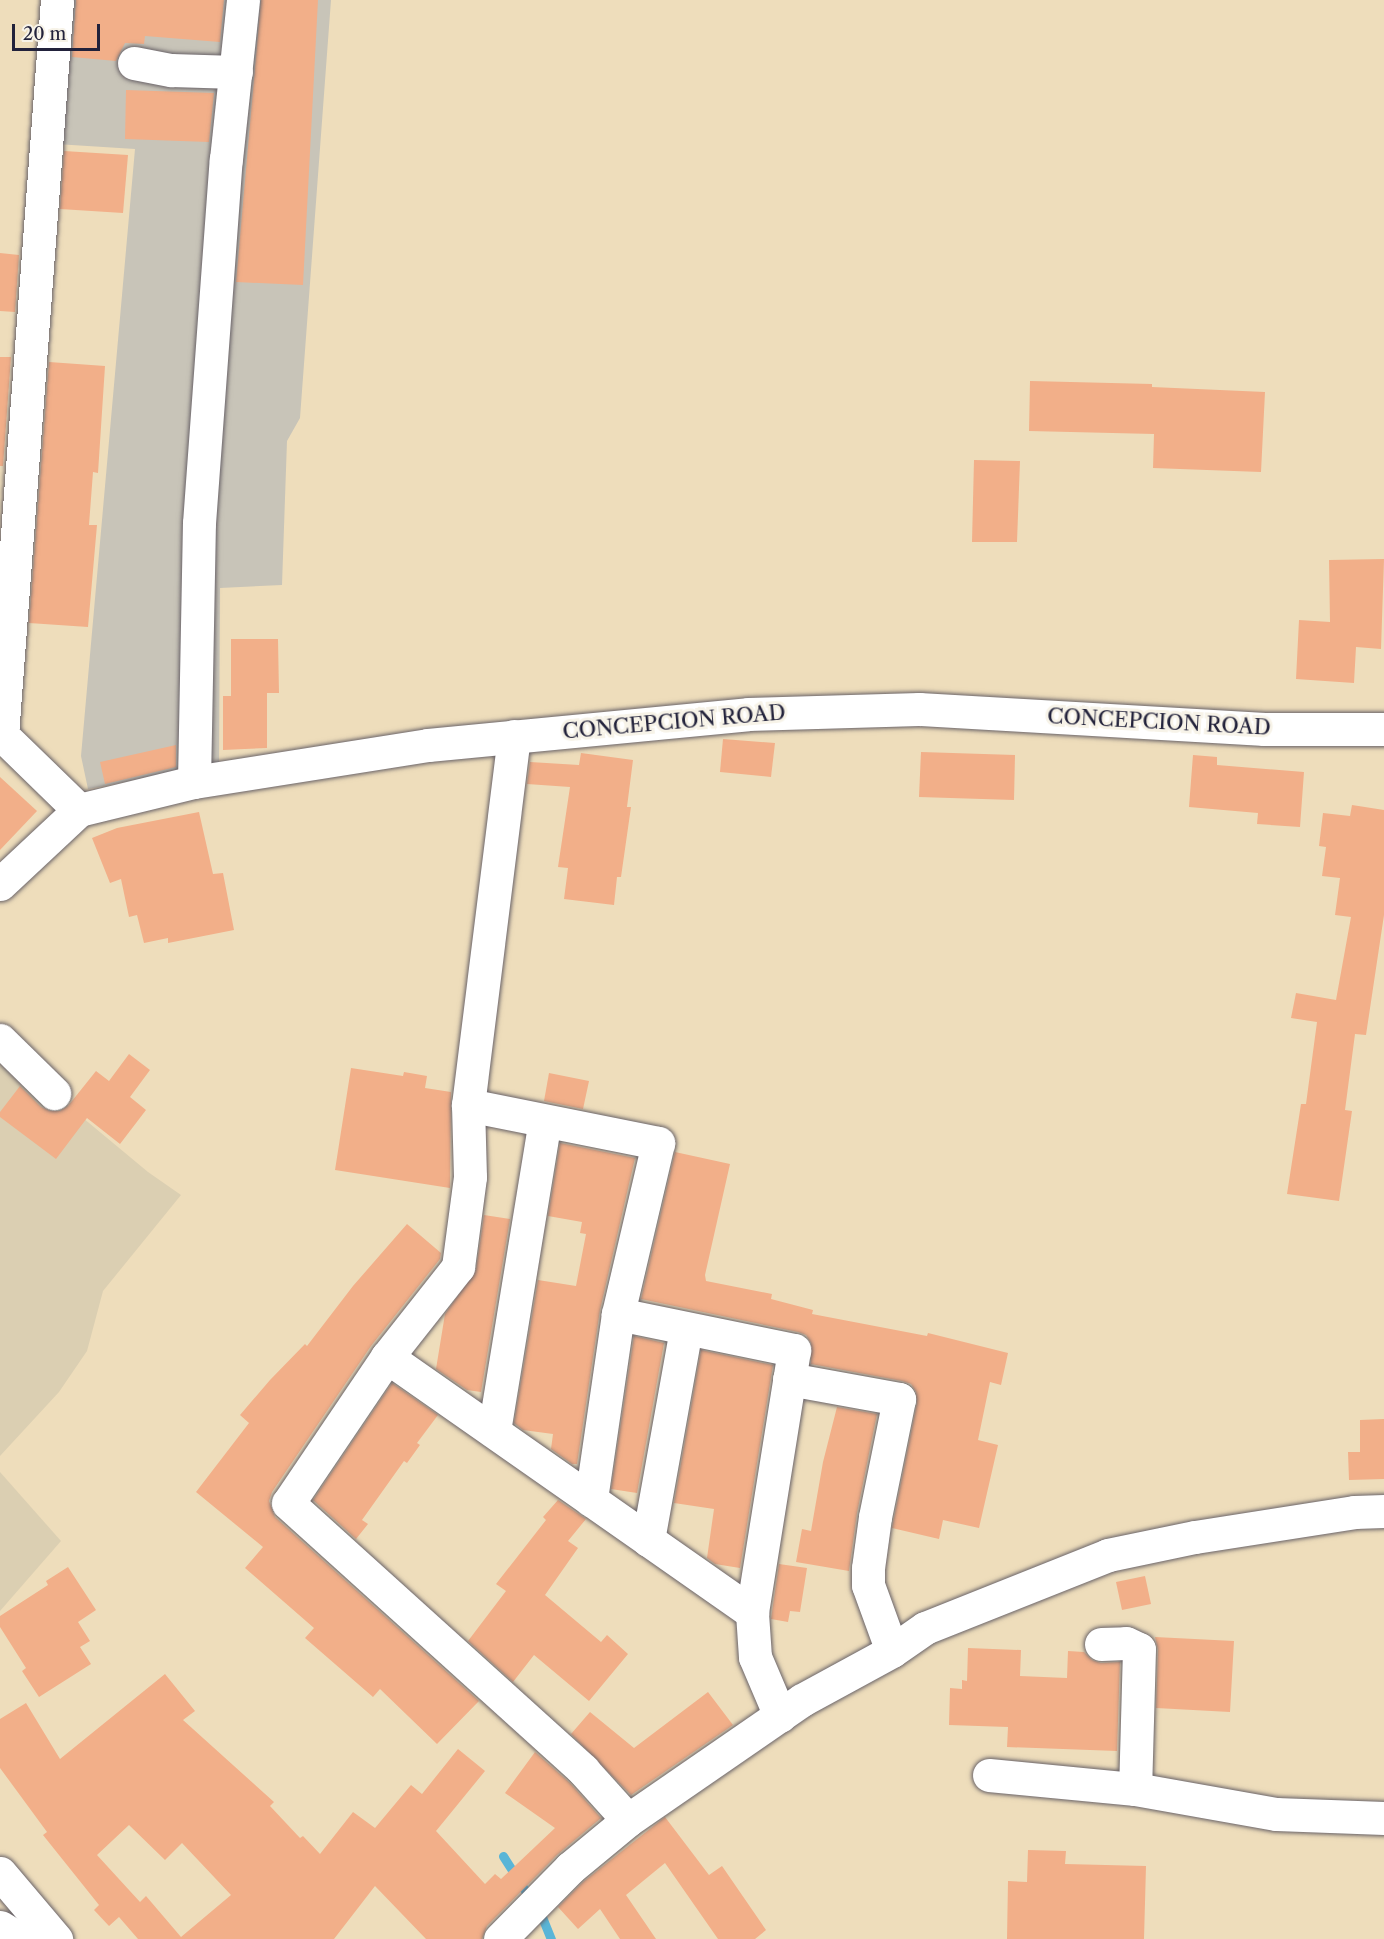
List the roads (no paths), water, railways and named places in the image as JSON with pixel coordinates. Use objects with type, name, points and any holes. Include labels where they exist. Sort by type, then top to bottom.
[{"type":"street","points":[[57,0],[2,735],[80,810]]},
{"type":"street","points":[[194,782],[199,523],[226,159],[243,0]]},
{"type":"street","points":[[134,63],[171,70],[236,72]]},
{"type":"street","name":"CONCEPCION ROAD","points":[[0,884],[80,810],[194,782],[428,745],[514,735],[748,714],[919,709],[1264,729],[1384,729]]},
{"type":"street","points":[[514,735],[468,1105],[470,1177],[458,1267],[387,1357],[288,1503],[583,1770],[628,1820]]},
{"type":"street","points":[[0,1040],[54,1093]]},
{"type":"street","points":[[468,1105],[658,1143],[618,1314],[591,1500]]},
{"type":"street","points":[[494,1431],[545,1121]]},
{"type":"street","points":[[618,1314],[794,1350],[752,1613],[755,1657],[780,1716]]},
{"type":"street","points":[[648,1540],[686,1329]]},
{"type":"street","points":[[387,1357],[752,1613]]},
{"type":"street","points":[[789,1379],[899,1399],[875,1517],[868,1568],[868,1585],[892,1651]]},
{"type":"street","points":[[519,1919],[570,1868],[628,1820],[802,1700],[892,1651],[925,1628],[1108,1555],[1194,1537],[1354,1512],[1384,1511]]},
{"type":"street","points":[[1101,1644],[1126,1643],[1140,1649],[1134,1789]]},
{"type":"street","points":[[989,1776],[1134,1789],[1276,1814],[1384,1818]]},
{"type":"street","points":[[0,1873],[56,1939]]},
{"type":"street","points":[[0,1927],[20,1939]]},
{"type":"waterway","points":[[503,1856],[542,1917],[551,1939]]}]
